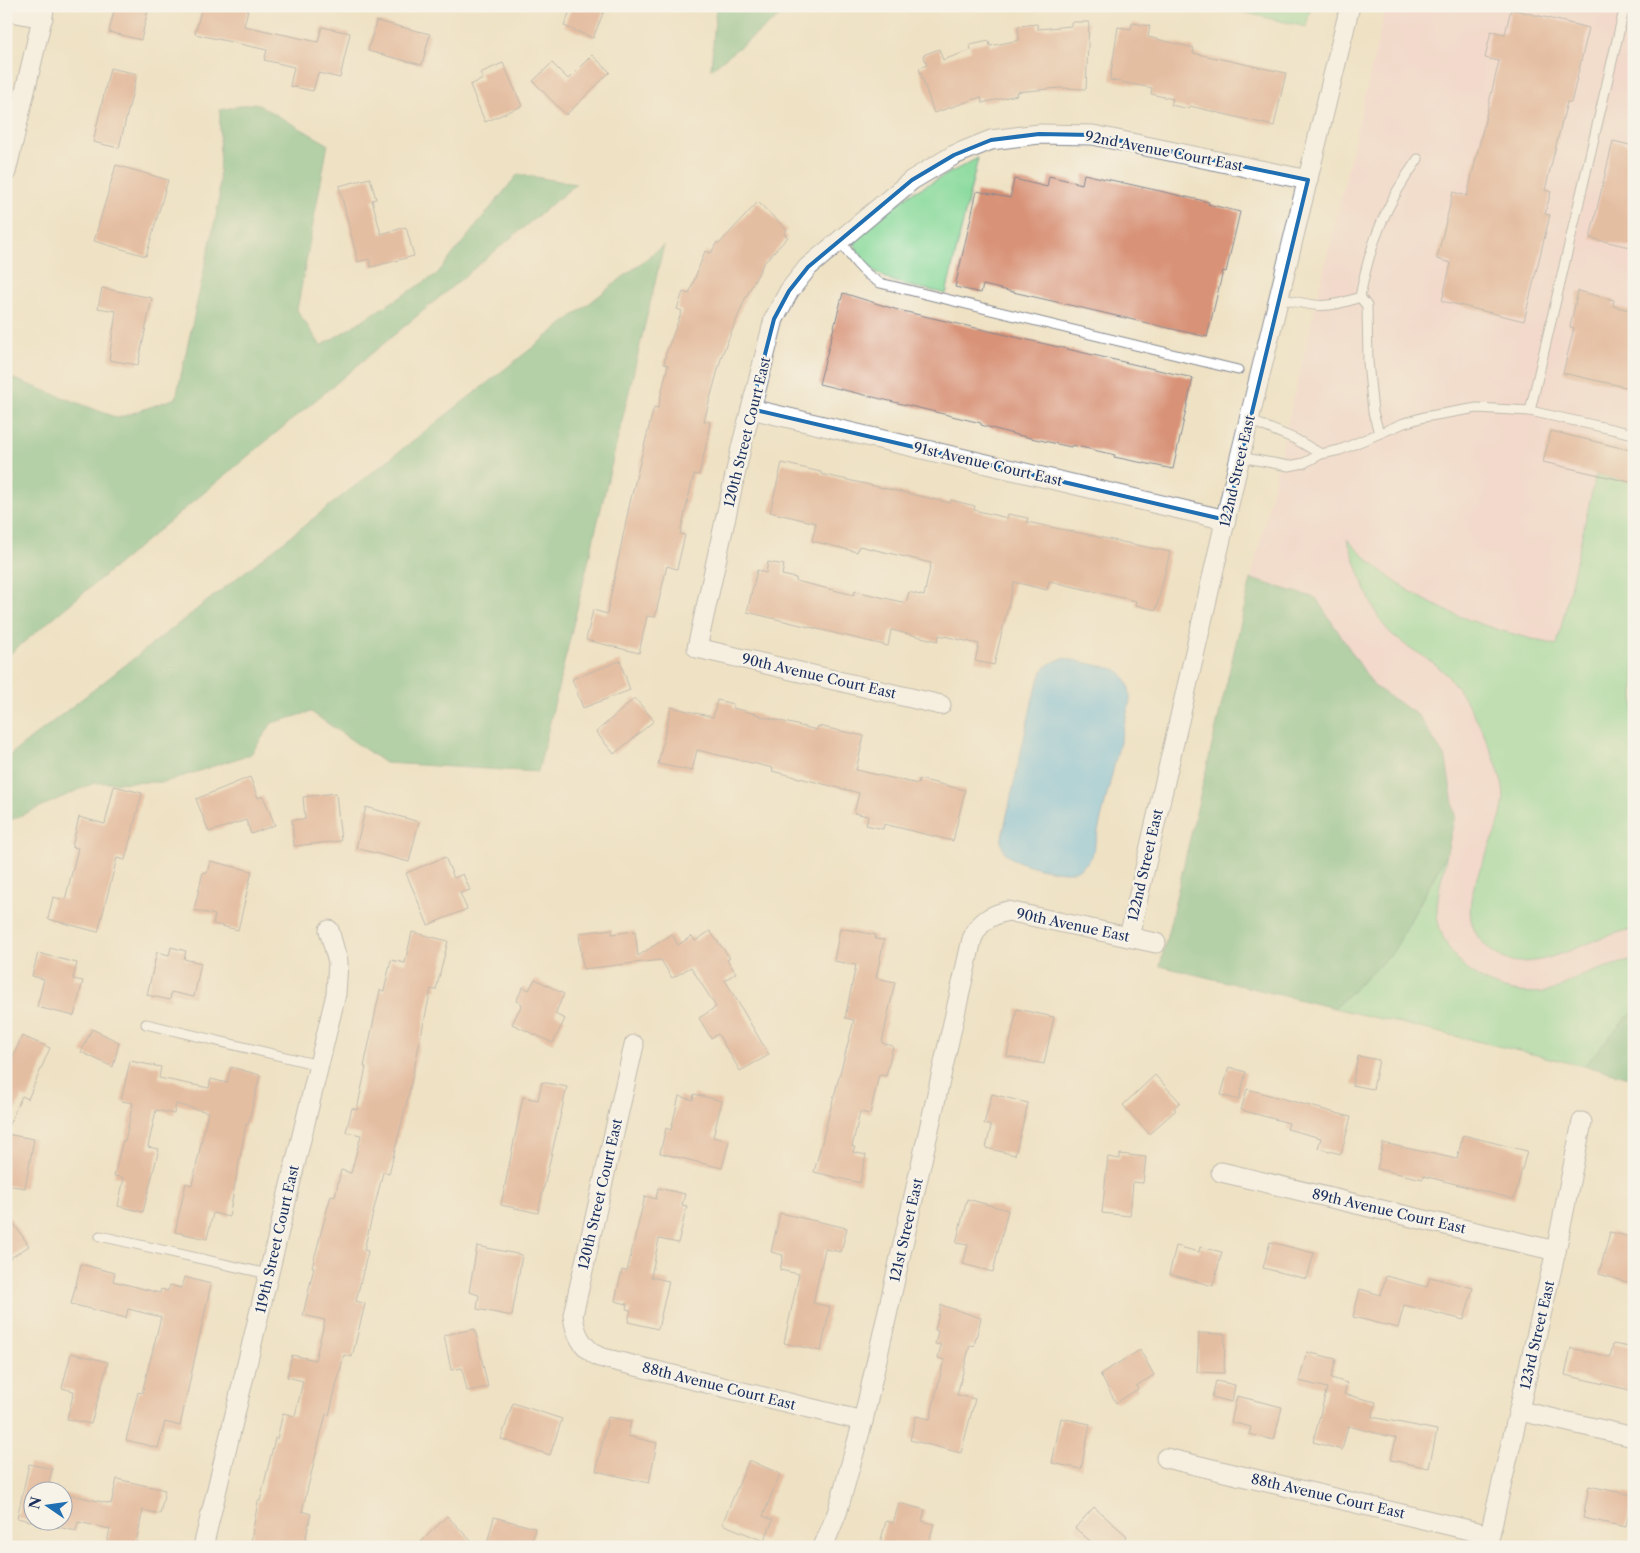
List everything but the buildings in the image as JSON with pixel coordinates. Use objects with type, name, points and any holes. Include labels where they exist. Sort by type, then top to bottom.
[{"type":"street","name":"122nd Street East","points":[[1129,937],[1240,457],[1350,6]]},
{"type":"street","points":[[6,11],[44,12],[6,172]]},
{"type":"street","name":"92nd Avenue Court East","points":[[840,239],[912,180],[954,155],[991,140],[1039,134],[1092,135],[1308,180]]},
{"type":"street","name":"120th Street Court East","points":[[697,648],[751,409],[774,319],[785,298],[808,267],[840,239]]},
{"type":"street","name":"91st Avenue Court East","points":[[751,409],[1226,520]]},
{"type":"street","name":"90th Avenue Court East","points":[[697,648],[941,705]]},
{"type":"street","name":"90th Avenue East","points":[[990,916],[1008,911],[1017,912],[1156,943]]},
{"type":"street","name":"121st Street East","points":[[824,1547],[837,1513],[863,1422],[972,940],[975,930],[990,916]]},
{"type":"street","name":"119th Street Court East","points":[[203,1547],[336,994],[338,962],[329,930]]},
{"type":"street","name":"120th Street Court East","points":[[580,1342],[573,1315],[634,1045]]},
{"type":"street","name":"123rd Street East","points":[[1489,1541],[1556,1251],[1582,1122]]},
{"type":"street","name":"89th Avenue Court East","points":[[1221,1172],[1556,1251]]},
{"type":"street","name":"88th Avenue Court East","points":[[580,1342],[599,1357],[863,1422]]},
{"type":"street","points":[[1520,1411],[1634,1437]]},
{"type":"street","name":"88th Avenue Court East","points":[[1166,1458],[1489,1541]]},
{"type":"lane","points":[[1530,411],[1625,6]]},
{"type":"lane","points":[[1360,297],[1368,262],[1385,211],[1418,159]]},
{"type":"lane","points":[[840,239],[853,261],[867,276],[880,284],[1238,370]]},
{"type":"lane","points":[[1360,297],[1367,306],[1368,362],[1373,412],[1379,433]]},
{"type":"lane","points":[[1279,298],[1323,307],[1338,305],[1360,297]]},
{"type":"lane","points":[[1240,457],[1289,466],[1304,463],[1320,454],[1340,450],[1379,433],[1424,417],[1485,408],[1530,411],[1634,434]]},
{"type":"lane","points":[[1249,420],[1295,439],[1320,454]]},
{"type":"lane","points":[[146,1024],[318,1065]]},
{"type":"lane","points":[[100,1236],[268,1274]]},
{"type":"highlighted area","points":[[1039,134],[1093,135],[1308,180],[1226,520],[751,409],[774,319],[789,291],[808,267],[839,239],[912,180],[954,155],[991,140]]},
{"type":"shaded area","points":[[1386,6],[1634,6],[1634,1078],[1160,966]]},
{"type":"green space","points":[[716,6],[793,6],[711,69]]},
{"type":"green space","points":[[1217,6],[1311,6],[1306,27]]},
{"type":"green space","points":[[255,103],[328,144],[297,310],[321,346],[437,274],[518,174],[576,184],[6,657],[6,376],[118,418],[176,398],[219,202],[220,110]]},
{"type":"green space","points":[[978,158],[946,294],[890,280],[869,266],[860,255],[853,240],[910,194]]},
{"type":"green space","points":[[664,245],[538,772],[385,763],[311,712],[272,723],[251,754],[165,782],[94,783],[11,820],[6,818],[6,758]]},
{"type":"green space","points":[[1596,474],[1634,483],[1634,929],[1620,932],[1549,958],[1535,961],[1513,961],[1495,954],[1488,948],[1474,930],[1470,910],[1473,889],[1498,824],[1503,802],[1502,782],[1492,754],[1471,709],[1444,672],[1437,665],[1396,638],[1382,623],[1367,593],[1347,539],[1370,562],[1394,581],[1443,609],[1497,629],[1557,645]]},
{"type":"green space","points":[[1251,579],[1316,598],[1374,686],[1419,716],[1446,759],[1455,816],[1447,853],[1393,952],[1334,1008],[1160,966]]},
{"type":"green space","points":[[1447,853],[1438,896],[1438,921],[1443,938],[1452,953],[1477,977],[1492,985],[1509,990],[1526,993],[1544,992],[1593,972],[1634,960],[1634,1010],[1584,1066],[1334,1008],[1393,952]]},
{"type":"green space","points":[[1634,1010],[1634,1078],[1584,1066],[1631,1013]]},
{"type":"water","points":[[1063,658],[1115,669],[1123,675],[1129,687],[1130,696],[1092,856],[1082,867],[1070,872],[1046,869],[1017,861],[1005,853],[1001,842],[1033,698],[1042,671],[1049,664]]}]
